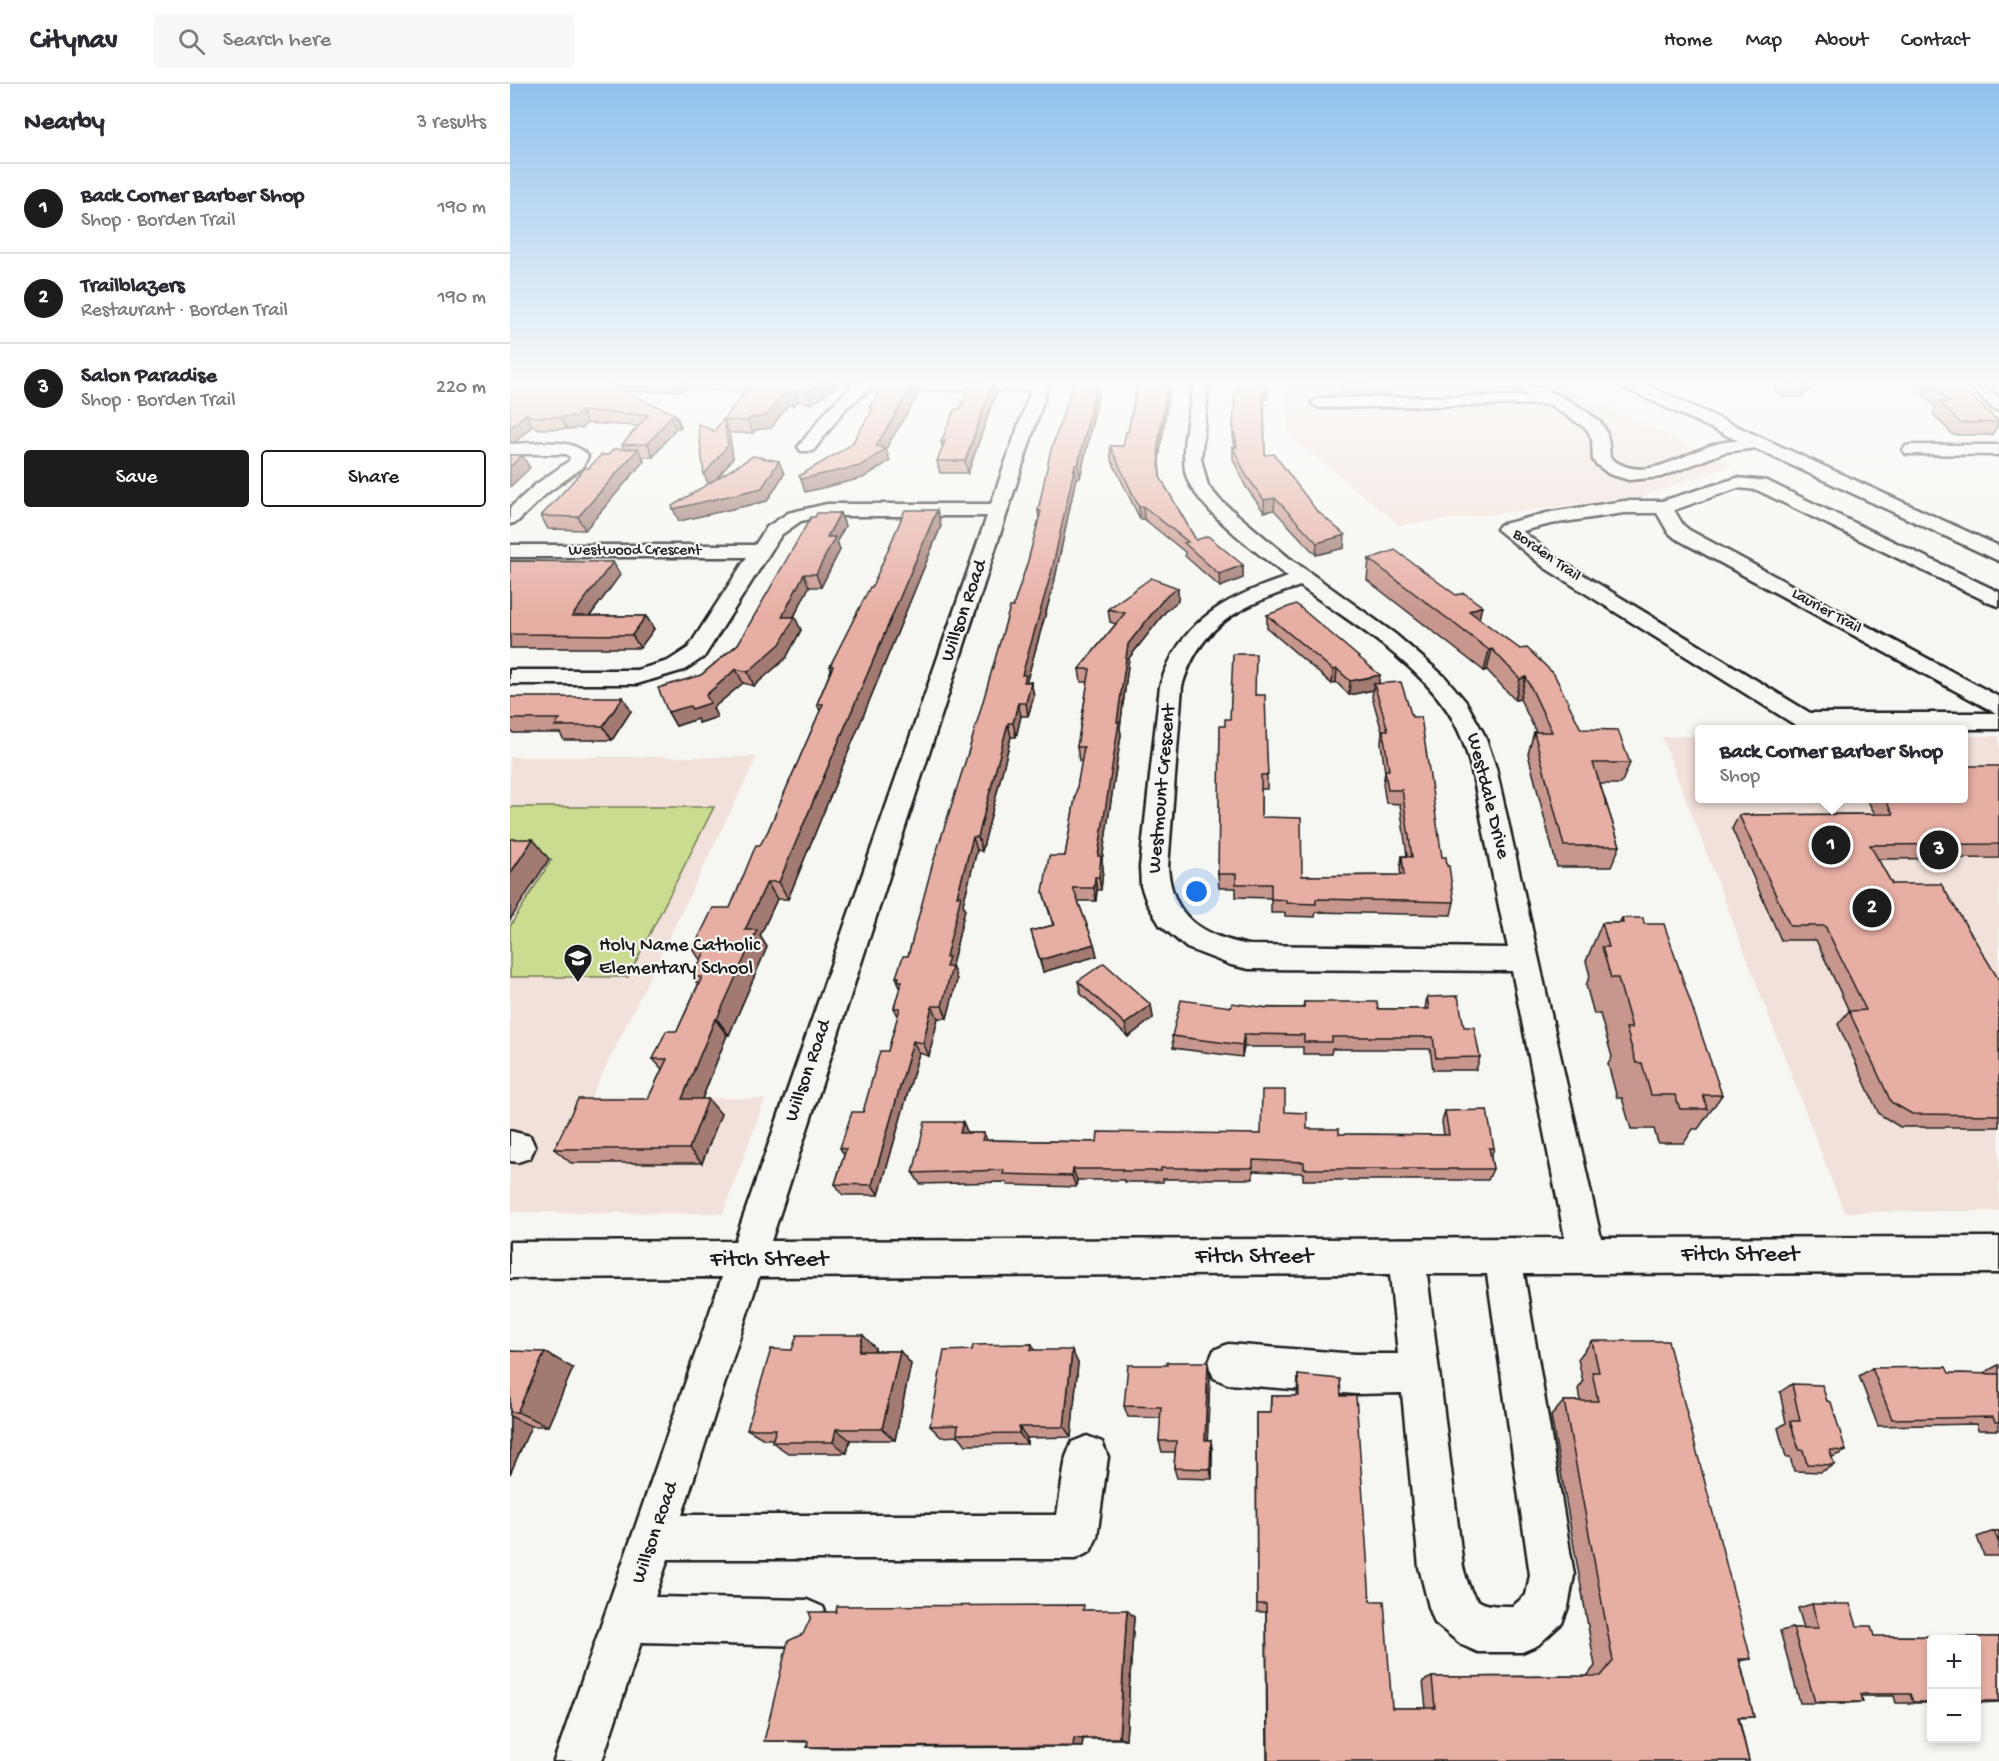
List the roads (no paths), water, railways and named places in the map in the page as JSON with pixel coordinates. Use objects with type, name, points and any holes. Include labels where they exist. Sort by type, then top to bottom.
[{"type":"main road","points":[[1788,461],[1999,554]]},
{"type":"street","points":[[510,518],[541,489],[577,461]]},
{"type":"street","name":"Willson Road","points":[[578,1761],[1015,461]]},
{"type":"street","name":"Westdale Drive","points":[[1195,461],[1196,482],[1213,504],[1302,579],[1423,668],[1448,693],[1468,721],[1481,752],[1587,1255]]},
{"type":"street","points":[[1590,461],[1591,465],[1608,477],[1636,485],[1658,476],[1716,461]]},
{"type":"street","points":[[1604,461],[1607,465],[1626,473],[1658,476]]},
{"type":"street","name":"Laurier Trail","points":[[1658,476],[1672,504],[1675,528],[1682,534],[1999,707]]},
{"type":"street","name":"Borden Trail","points":[[1999,600],[1761,485],[1737,483],[1672,504],[1624,507],[1551,518],[1507,529],[1552,564],[1805,721],[1999,721]]},
{"type":"street","points":[[510,677],[637,677],[679,665],[696,652],[760,551],[783,523],[802,514],[819,510],[999,510]]},
{"type":"street","name":"Westwood Crescent","points":[[510,550],[760,551]]},
{"type":"street","name":"Westmount Crescent","points":[[1302,579],[1258,593],[1222,612],[1194,636],[1177,665],[1171,686],[1154,874],[1155,888],[1164,909],[1179,928],[1202,943],[1229,954],[1249,957],[1525,960]]},
{"type":"street","name":"Fitch Street","points":[[510,1260],[746,1261],[1587,1255],[1999,1256]]},
{"type":"street","points":[[1406,1256],[1417,1372],[1441,1567],[1450,1607],[1478,1629],[1522,1629],[1546,1607],[1552,1575],[1503,1256]]},
{"type":"street","points":[[1228,1364],[1356,1374],[1417,1372]]},
{"type":"street","points":[[655,1537],[1075,1537],[1087,1457]]},
{"type":"street","points":[[625,1619],[807,1623]]},
{"type":"place","name":"Back Corner Barber Shop","points":[[1831,845]]},
{"type":"place","name":"Salon Paradise","points":[[1939,850]]},
{"type":"place","name":"Trailblazers","points":[[1872,908]]},
{"type":"place","name":"Holy Name Catholic Elementary School","points":[[578,984]]}]
